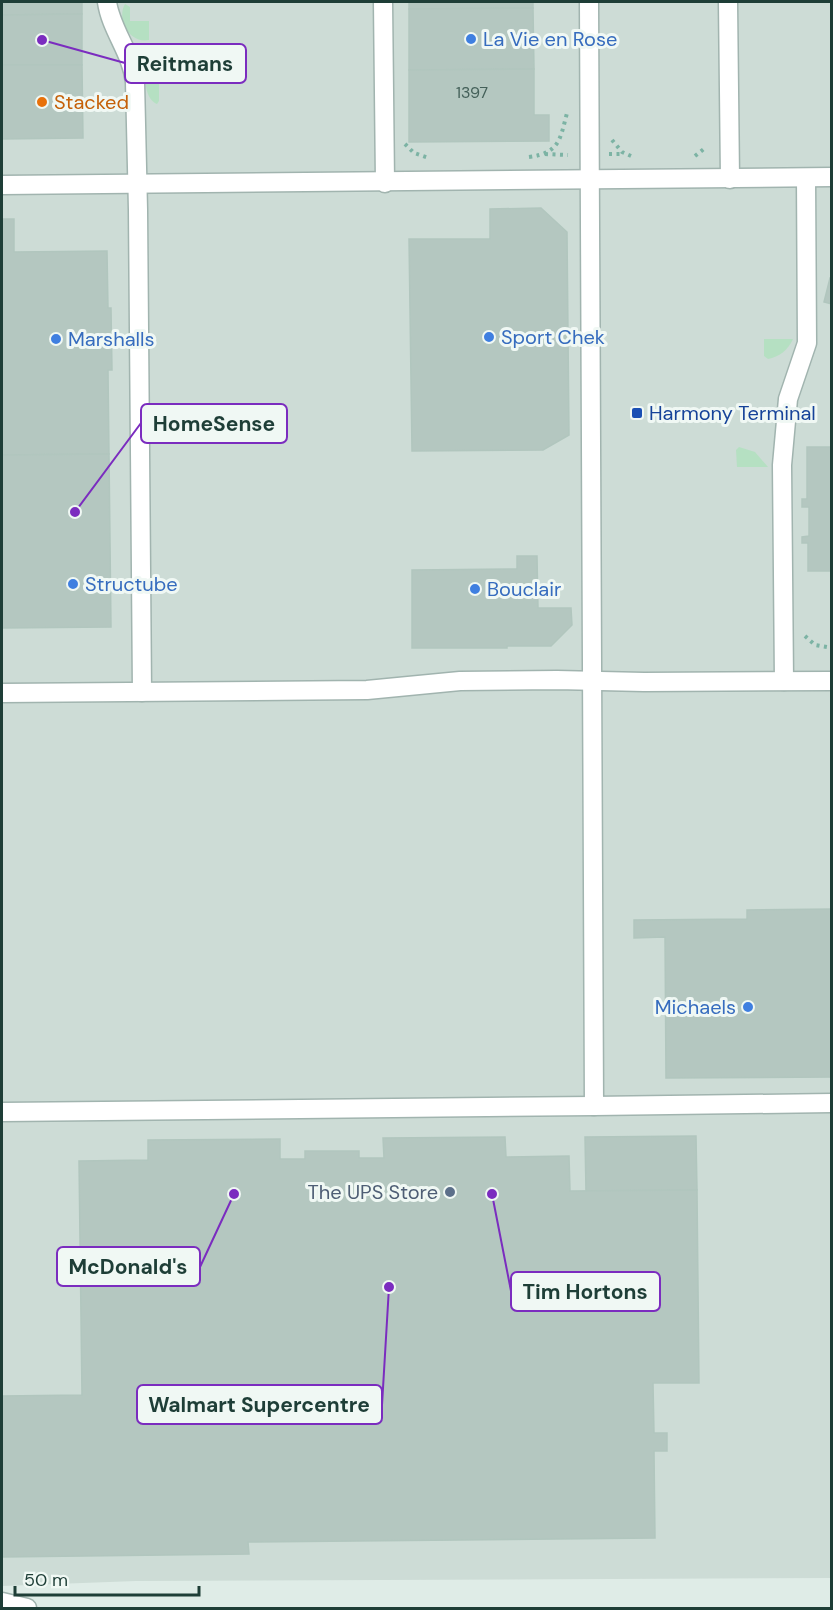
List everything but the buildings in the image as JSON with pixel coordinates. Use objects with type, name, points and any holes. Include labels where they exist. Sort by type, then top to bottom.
[{"type":"lane","points":[[107,2],[109,13],[131,60],[135,74],[142,692]]},
{"type":"lane","points":[[383,2],[385,183]]},
{"type":"lane","points":[[589,2],[594,1106]]},
{"type":"lane","points":[[728,2],[730,179]]},
{"type":"lane","points":[[2,185],[831,177]]},
{"type":"lane","points":[[784,681],[782,465],[788,399],[807,343],[806,178]]},
{"type":"lane","points":[[2,693],[367,690],[460,681],[831,681]]},
{"type":"lane","points":[[2,1112],[831,1103]]},
{"type":"lane","points":[[2,1602],[27,1608]]},
{"type":"path","points":[[527,157],[545,154],[555,147],[560,139],[568,109]]},
{"type":"path","points":[[610,133],[617,147],[635,158]]},
{"type":"path","points":[[403,140],[414,153],[432,158]]},
{"type":"path","points":[[692,157],[705,148]]},
{"type":"path","points":[[803,633],[815,645],[831,648]]},
{"type":"shaded area","points":[[2,2],[831,2],[831,1578],[136,1581],[2,1586]]},
{"type":"green space","points":[[125,4],[130,7],[130,21],[149,21],[149,40],[136,38],[126,30],[122,17]]},
{"type":"green space","points":[[155,65],[159,68],[159,101],[157,104],[150,98],[146,82],[149,68]]},
{"type":"green space","points":[[764,339],[793,339],[783,352],[768,359],[764,356]]},
{"type":"green space","points":[[739,447],[755,452],[768,467],[737,467],[736,450]]},
{"type":"place","name":"La Vie en Rose","points":[[471,39]]},
{"type":"place","name":"Reitmans","points":[[42,40]]},
{"type":"place","name":"Stacked","points":[[42,102]]},
{"type":"place","name":"Sport Chek","points":[[489,337]]},
{"type":"place","name":"Marshalls","points":[[56,339]]},
{"type":"place","name":"Harmony Terminal","points":[[637,413]]},
{"type":"place","name":"HomeSense","points":[[75,512]]},
{"type":"place","name":"Structube","points":[[73,584]]},
{"type":"place","name":"Bouclair","points":[[475,589]]},
{"type":"place","name":"Michaels","points":[[748,1007]]},
{"type":"place","name":"The UPS Store","points":[[450,1192]]},
{"type":"place","name":"McDonald's","points":[[234,1194]]},
{"type":"place","name":"Tim Hortons","points":[[492,1194]]},
{"type":"place","name":"Walmart Supercentre","points":[[389,1287]]}]
